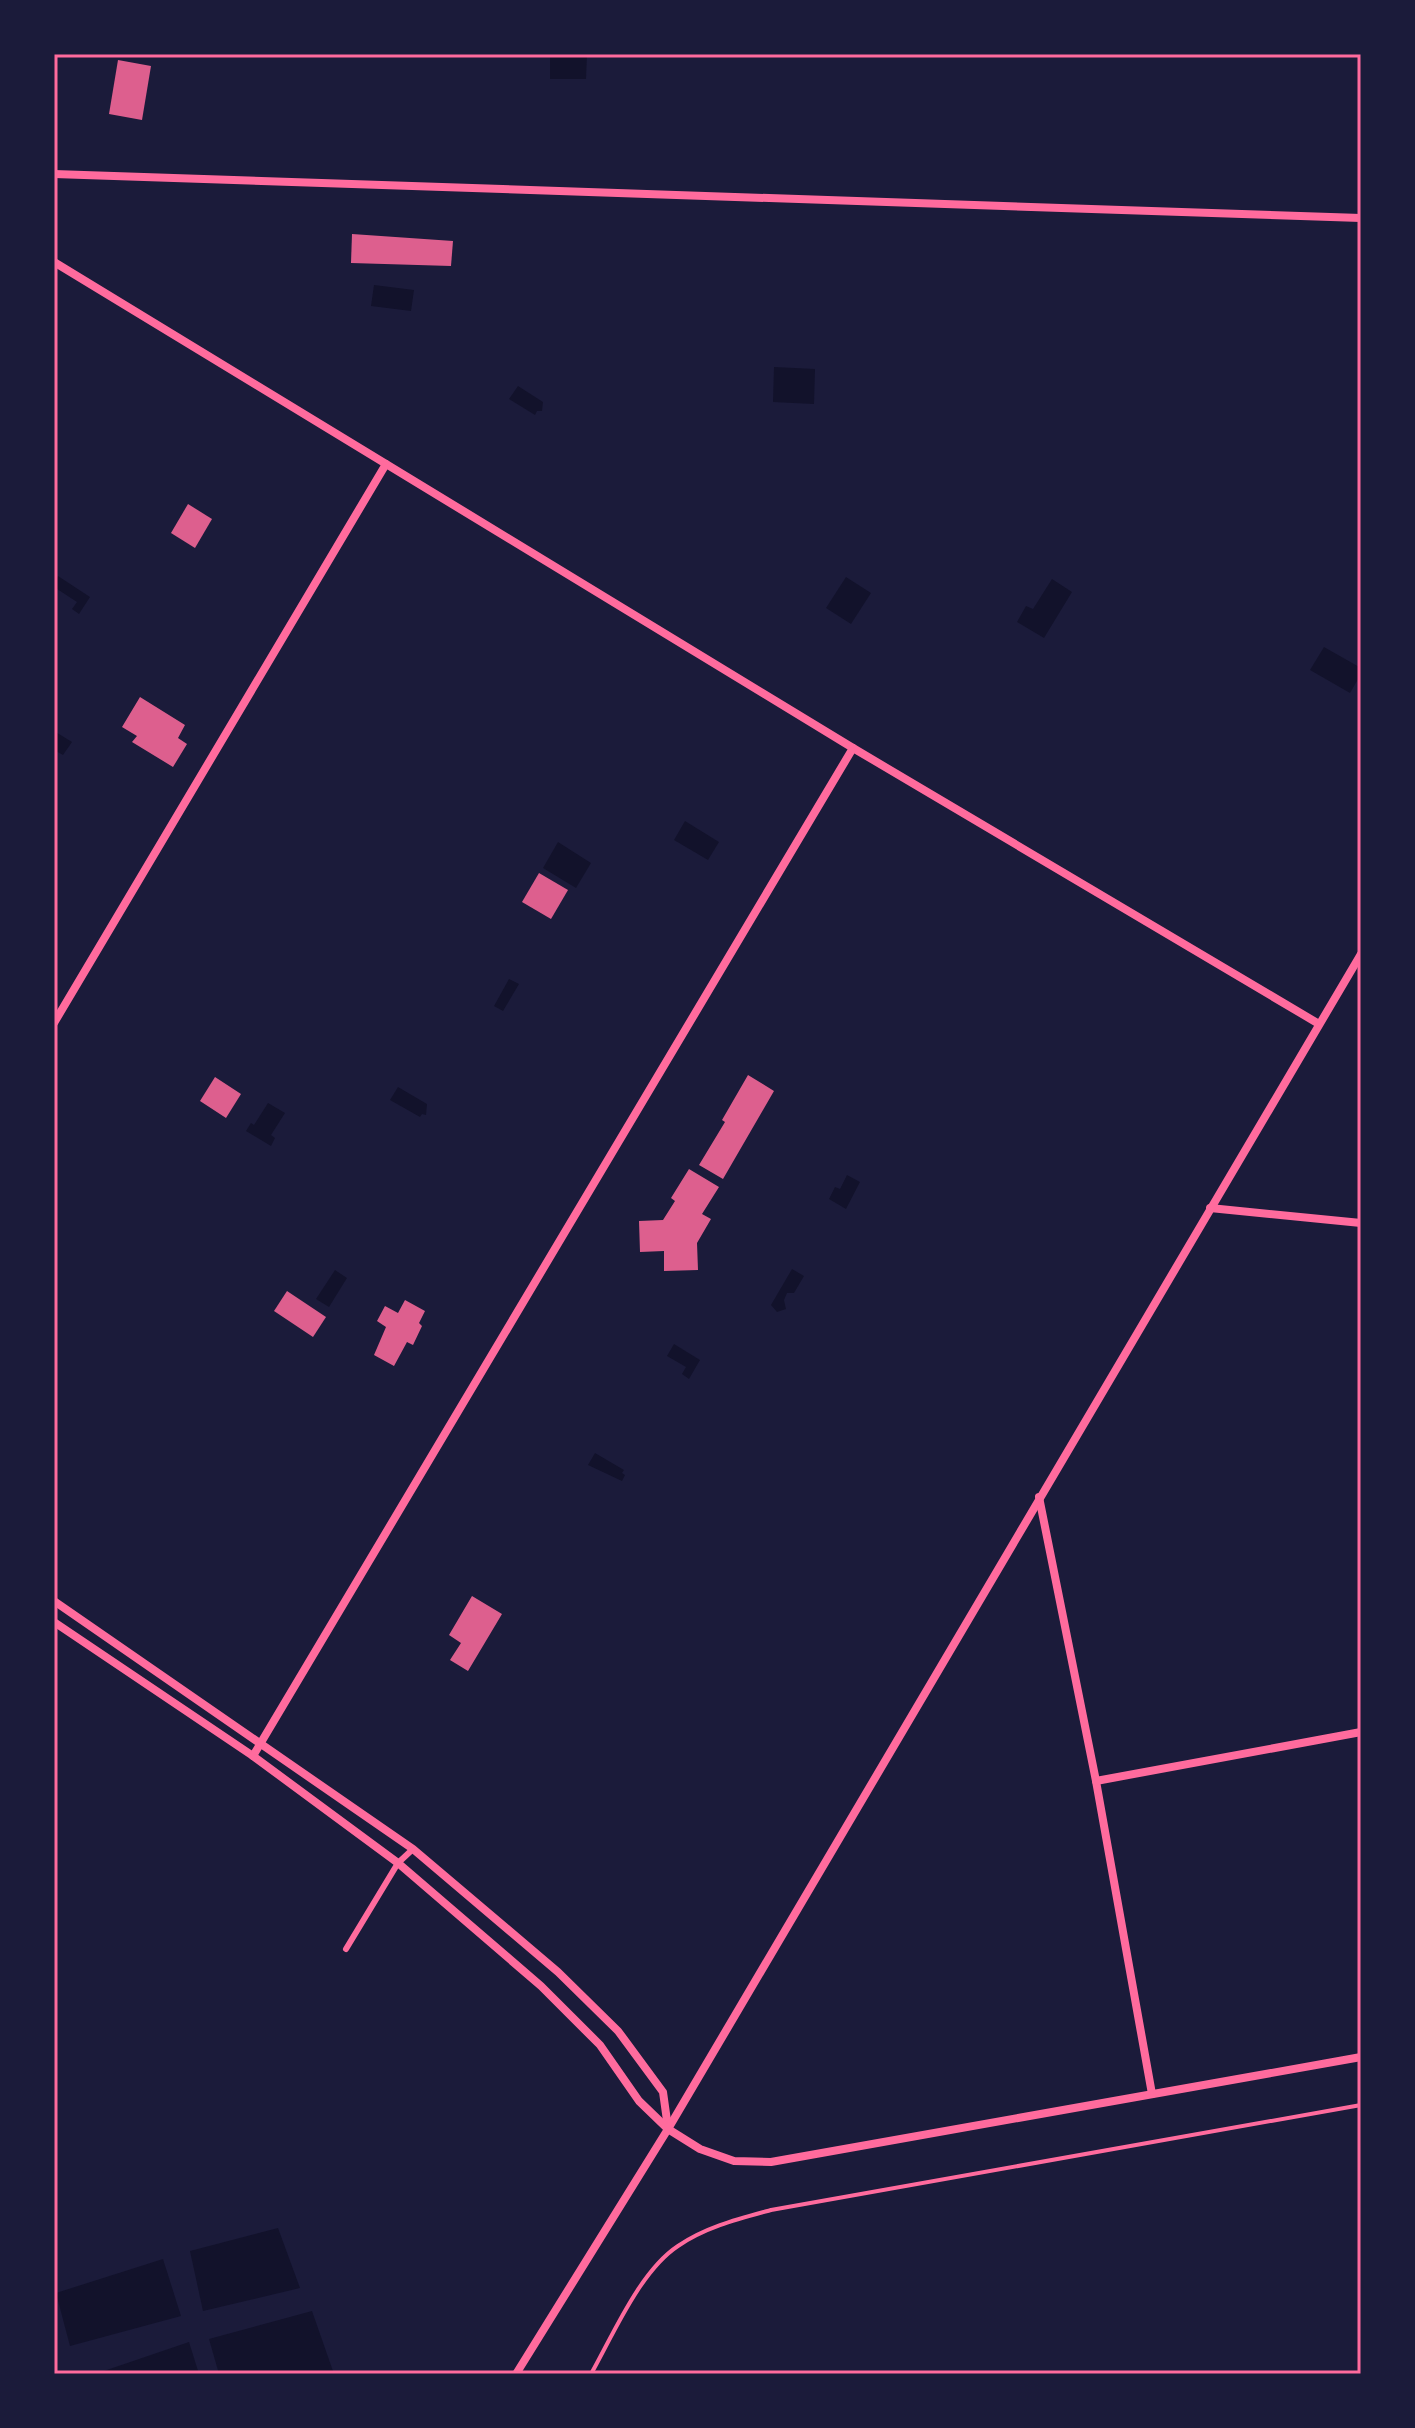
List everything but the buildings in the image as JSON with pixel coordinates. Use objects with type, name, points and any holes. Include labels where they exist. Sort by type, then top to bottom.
[{"type":"street","points":[[54,174],[1361,218]]},
{"type":"street","points":[[54,262],[853,748],[1319,1024]]},
{"type":"street","points":[[54,1023],[386,464]]},
{"type":"street","points":[[253,1756],[853,748]]},
{"type":"street","points":[[516,2374],[668,2129],[1361,954]]},
{"type":"street","points":[[1210,1208],[1361,1223]]},
{"type":"street","points":[[1039,1497],[1096,1781],[1152,2094]]},
{"type":"street","points":[[54,1601],[413,1849],[558,1972],[618,2031],[663,2092],[668,2129]]},
{"type":"street","points":[[54,1622],[253,1756],[398,1863],[541,1986],[600,2045],[639,2101],[668,2129],[700,2149],[734,2161],[771,2162],[1361,2057]]},
{"type":"street","points":[[1096,1781],[1361,1732]]},
{"type":"lane","points":[[346,1949],[398,1863],[413,1849]]},
{"type":"path","points":[[591,2374],[647,2277],[676,2247],[722,2223],[771,2210],[1361,2105]]},
{"type":"shaded area","points":[[550,54],[587,54],[586,79],[550,79]]},
{"type":"shaded area","points":[[374,285],[414,290],[411,311],[371,306]]},
{"type":"shaded area","points":[[774,367],[815,369],[814,404],[773,402]]},
{"type":"shaded area","points":[[518,386],[543,402],[542,411],[537,411],[535,415],[509,399]]},
{"type":"shaded area","points":[[58,576],[90,597],[79,614],[72,609],[77,602],[54,587]]},
{"type":"shaded area","points":[[846,577],[871,593],[851,624],[826,608]]},
{"type":"shaded area","points":[[1052,579],[1072,592],[1044,638],[1017,622],[1026,606],[1033,609]]},
{"type":"shaded area","points":[[1324,647],[1361,668],[1361,674],[1350,693],[1310,670]]},
{"type":"shaded area","points":[[54,731],[72,742],[63,755],[54,750]]},
{"type":"shaded area","points":[[685,821],[719,842],[708,860],[674,840]]},
{"type":"shaded area","points":[[558,842],[591,863],[576,888],[543,868]]},
{"type":"shaded area","points":[[509,979],[519,984],[503,1011],[494,1006]]},
{"type":"shaded area","points":[[398,1087],[427,1104],[426,1115],[420,1117],[390,1100]]},
{"type":"shaded area","points":[[268,1103],[285,1113],[271,1135],[275,1138],[271,1146],[246,1131],[251,1123],[254,1125]]},
{"type":"shaded area","points":[[847,1175],[860,1182],[846,1209],[829,1199],[835,1187],[840,1189]]},
{"type":"shaded area","points":[[792,1269],[804,1276],[794,1293],[787,1293],[784,1300],[786,1309],[777,1312],[771,1305]]},
{"type":"shaded area","points":[[335,1270],[347,1278],[329,1307],[316,1299]]},
{"type":"shaded area","points":[[674,1344],[700,1360],[689,1379],[682,1374],[686,1367],[667,1356]]},
{"type":"shaded area","points":[[595,1453],[624,1470],[622,1481],[588,1465]]},
{"type":"shaded area","points":[[278,2228],[300,2288],[203,2311],[190,2251]]},
{"type":"shaded area","points":[[163,2259],[181,2316],[70,2346],[56,2293]]},
{"type":"shaded area","points":[[312,2311],[334,2374],[219,2374],[209,2339]]},
{"type":"shaded area","points":[[189,2342],[199,2374],[95,2374]]}]
